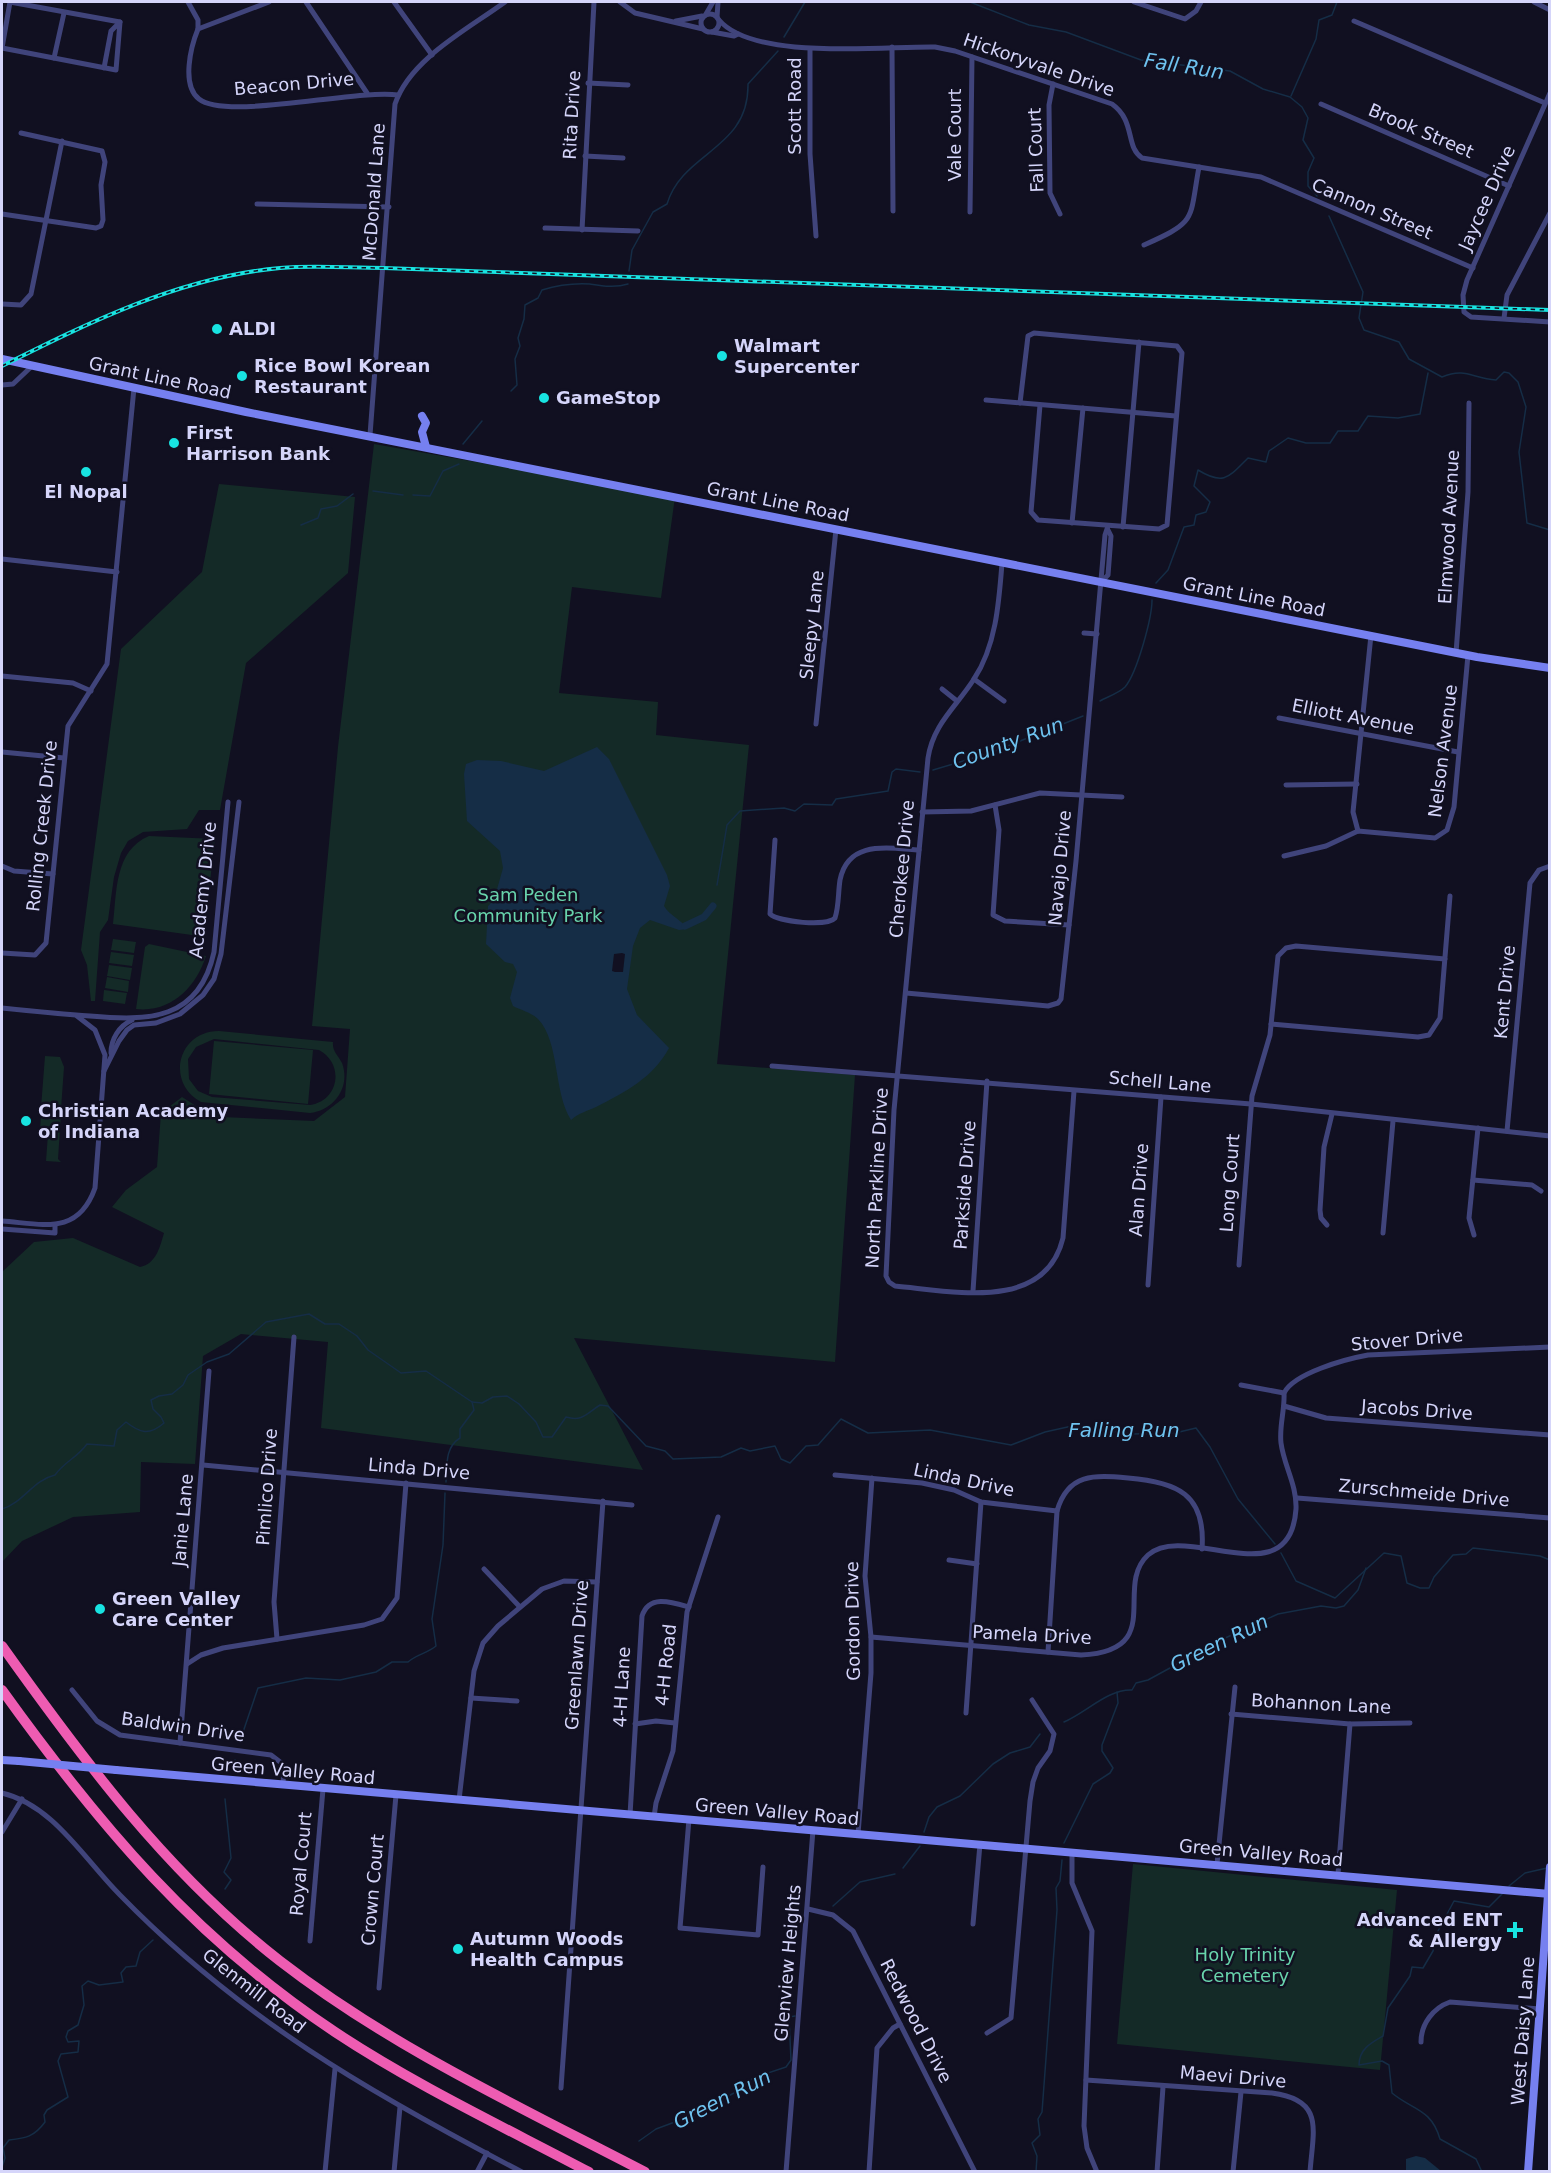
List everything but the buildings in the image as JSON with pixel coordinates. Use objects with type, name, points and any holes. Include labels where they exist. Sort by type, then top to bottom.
[{"type":"highway","points":[[2,1646],[79,1754],[141,1829],[207,1897],[268,1951],[327,1995],[403,2044],[645,2172]]},
{"type":"highway","points":[[2,1690],[57,1766],[123,1847],[194,1921],[252,1971],[333,2031],[376,2058],[589,2172]]},
{"type":"street","points":[[10,2],[120,22],[116,70],[2,48],[10,2]]},
{"type":"street","points":[[188,2],[198,20],[198,29],[269,2]]},
{"type":"street","points":[[306,2],[367,93]]},
{"type":"street","points":[[394,2],[432,55]]},
{"type":"street","name":"McDonald Lane","points":[[370,435],[389,207],[394,112],[398,95],[409,75],[432,55],[505,2]]},
{"type":"street","name":"Rita Drive","points":[[582,230],[594,2]]},
{"type":"street","points":[[620,2],[635,13],[676,21],[712,32],[719,26],[718,2]]},
{"type":"street","points":[[703,29],[701,21],[712,2]]},
{"type":"street","points":[[1134,2],[1185,19],[1196,11],[1201,2]]},
{"type":"street","points":[[1534,2],[1550,9]]},
{"type":"street","points":[[54,58],[64,12]]},
{"type":"street","points":[[676,21],[705,15],[718,18]]},
{"type":"street","name":"Scott Road","points":[[718,18],[738,34],[810,49],[810,164],[816,236]]},
{"type":"street","points":[[1354,21],[1545,104]]},
{"type":"street","points":[[104,68],[111,31],[120,22]]},
{"type":"street","name":"Beacon Drive","points":[[198,29],[192,46],[190,82],[193,93],[205,102],[280,104],[367,93],[398,95]]},
{"type":"street","name":"Scott Road","points":[[712,32],[734,36],[738,34]]},
{"type":"street","points":[[892,47],[893,211]]},
{"type":"street","name":"Hickoryvale Drive","points":[[810,49],[942,48],[1053,84],[1117,108],[1130,128],[1135,152],[1142,158],[1250,174],[1293,190]]},
{"type":"street","name":"Vale Court","points":[[970,212],[972,57]]},
{"type":"street","points":[[588,83],[628,85]]},
{"type":"street","name":"Fall Court","points":[[1053,84],[1049,105],[1050,193],[1060,214]]},
{"type":"street","name":"Jaycee Drive","points":[[1504,318],[1468,316],[1464,312],[1463,295],[1550,93]]},
{"type":"street","name":"Brook Street","points":[[1321,104],[1509,186]]},
{"type":"street","points":[[2,214],[96,228],[101,226],[103,220],[101,185],[104,154],[99,150],[21,133]]},
{"type":"street","points":[[2,304],[16,306],[29,298],[36,276],[62,141]]},
{"type":"street","points":[[585,156],[623,158]]},
{"type":"street","points":[[1144,245],[1179,229],[1187,222],[1192,212],[1199,167]]},
{"type":"street","name":"Cannon Street","points":[[1293,190],[1473,268]]},
{"type":"street","points":[[256,204],[389,207]]},
{"type":"street","points":[[1550,213],[1508,295],[1504,318],[1550,322]]},
{"type":"street","points":[[545,228],[638,231]]},
{"type":"street","points":[[1020,403],[1028,336],[1034,333],[1177,346],[1182,354],[1167,525],[1160,530],[1108,528],[1038,520],[1031,513],[1040,405]]},
{"type":"street","points":[[1123,527],[1139,342]]},
{"type":"street","name":"Grant Line Road","points":[[2,359],[31,367],[1002,563],[1103,581],[1468,656],[1550,668]]},
{"type":"street","points":[[2,385],[13,384],[31,367]]},
{"type":"street","name":"Rolling Creek Drive","points":[[2,953],[30,955],[43,948],[46,943],[64,758],[70,722],[107,664],[134,388]]},
{"type":"street","points":[[986,400],[1176,416]]},
{"type":"street","name":"Elmwood Avenue","points":[[1456,653],[1468,492],[1469,403]]},
{"type":"street","points":[[1072,523],[1083,408]]},
{"type":"street","points":[[422,416],[426,423],[422,432],[426,447]]},
{"type":"street","name":"Navajo Drive","points":[[906,993],[1053,1005],[1058,1003],[1063,993],[1103,581],[1105,535],[1108,528]]},
{"type":"street","name":"Sleepy Lane","points":[[816,724],[836,529]]},
{"type":"street","points":[[2,559],[117,572]]},
{"type":"street","name":"Cherokee Drive","points":[[897,1075],[922,812],[932,741],[938,726],[975,679],[992,639],[1002,563]]},
{"type":"street","points":[[1084,633],[1098,634]]},
{"type":"street","points":[[1284,856],[1326,846],[1358,831],[1353,812],[1371,635]]},
{"type":"street","name":"Nelson Avenue","points":[[1358,831],[1435,838],[1451,826],[1468,656]]},
{"type":"street","points":[[2,676],[73,682],[91,692]]},
{"type":"street","points":[[975,679],[1004,701]]},
{"type":"street","points":[[942,689],[957,701]]},
{"type":"street","name":"Elliott Avenue","points":[[1279,718],[1458,752]]},
{"type":"street","points":[[2,752],[64,758]]},
{"type":"street","points":[[1286,785],[1357,784]]},
{"type":"street","points":[[922,812],[956,813],[1040,793],[1122,797]]},
{"type":"street","name":"Academy Drive","points":[[2,1008],[134,1019],[161,1015],[175,1009],[194,995],[207,976],[214,952],[228,802]]},
{"type":"street","name":"Academy Drive","points":[[111,1055],[127,1030],[134,1025],[156,1023],[180,1014],[204,995],[214,979],[221,954],[239,802]]},
{"type":"street","points":[[995,805],[999,830],[993,915],[1005,921],[1070,926]]},
{"type":"street","points":[[775,840],[770,914],[777,918],[822,924],[830,923],[835,918],[841,877],[854,854],[872,848],[919,850]]},
{"type":"street","points":[[2,866],[14,871],[53,874]]},
{"type":"street","name":"Kent Drive","points":[[1507,1131],[1530,883],[1539,870],[1550,866]]},
{"type":"street","points":[[1271,1024],[1418,1037],[1429,1035],[1440,1018],[1450,896]]},
{"type":"street","name":"Long Court","points":[[1239,1265],[1251,1104],[1258,1073],[1266,1054],[1277,961],[1286,948],[1296,946],[1445,959]]},
{"type":"street","points":[[2,1221],[55,1225],[75,1219],[86,1207],[95,1188],[104,1071],[102,1045],[89,1023],[75,1015]]},
{"type":"street","points":[[104,1071],[111,1055],[111,1045],[118,1031],[134,1019]]},
{"type":"street","points":[[102,1045],[107,1048],[111,1045]]},
{"type":"street","name":"Schell Lane","points":[[772,1066],[987,1081],[1251,1104],[1393,1121],[1548,1135]]},
{"type":"street","name":"North Parkline Drive","points":[[897,1075],[886,1276],[895,1286],[973,1291]]},
{"type":"street","name":"Parkside Drive","points":[[973,1291],[987,1081]]},
{"type":"street","points":[[973,1291],[1012,1291],[1041,1276],[1056,1258],[1063,1238],[1074,1090]]},
{"type":"street","name":"Alan Drive","points":[[1148,1285],[1161,1097]]},
{"type":"street","points":[[1328,1225],[1321,1218],[1320,1210],[1324,1147],[1332,1114]]},
{"type":"street","points":[[1383,1233],[1393,1121]]},
{"type":"street","points":[[1474,1235],[1469,1218],[1478,1128]]},
{"type":"street","points":[[1473,1180],[1532,1185],[1541,1191]]},
{"type":"street","points":[[2,1229],[55,1233],[55,1225]]},
{"type":"street","name":"Pimlico Drive","points":[[277,1639],[274,1602],[294,1337]]},
{"type":"street","name":"Stover Drive","points":[[1284,1393],[1289,1383],[1347,1360],[1368,1355],[1550,1347]]},
{"type":"street","name":"Janie Lane","points":[[180,1743],[209,1371]]},
{"type":"street","points":[[1242,1385],[1284,1393]]},
{"type":"street","name":"Pamela Drive","points":[[871,1637],[1081,1655],[1114,1649],[1124,1640],[1133,1621],[1137,1578],[1144,1560],[1153,1552],[1165,1548],[1254,1554],[1270,1552],[1279,1547],[1293,1527],[1297,1498],[1281,1444],[1284,1393]]},
{"type":"street","name":"Jacobs Drive","points":[[1284,1406],[1326,1418],[1550,1436]]},
{"type":"street","name":"Linda Drive","points":[[203,1465],[632,1505]]},
{"type":"street","name":"Linda Drive","points":[[835,1475],[938,1486],[981,1502],[1057,1511]]},
{"type":"street","points":[[1048,1652],[1057,1511],[1061,1497],[1068,1490],[1087,1478],[1102,1476],[1167,1483],[1186,1494],[1195,1506],[1201,1518],[1202,1550]]},
{"type":"street","name":"Gordon Drive","points":[[858,1834],[871,1637],[866,1576],[872,1478]]},
{"type":"street","points":[[187,1664],[211,1651],[370,1624],[382,1619],[391,1610],[398,1588],[406,1483]]},
{"type":"street","name":"Zurschmeide Drive","points":[[1297,1498],[1550,1518]]},
{"type":"street","name":"Greenlawn Drive","points":[[561,2088],[603,1501]]},
{"type":"street","points":[[966,1713],[981,1502]]},
{"type":"street","name":"4-H Road","points":[[654,1817],[656,1803],[669,1767],[689,1607],[718,1517]]},
{"type":"street","points":[[950,1560],[977,1564]]},
{"type":"street","points":[[484,1569],[519,1606]]},
{"type":"street","points":[[459,1800],[471,1698],[480,1649],[492,1632],[519,1606],[552,1584],[575,1581],[597,1582]]},
{"type":"street","name":"4-H Lane","points":[[630,1815],[643,1611],[648,1605],[657,1601],[689,1607]]},
{"type":"street","points":[[1217,1864],[1235,1687]]},
{"type":"street","name":"Baldwin Drive","points":[[72,1690],[92,1716],[108,1730],[127,1737],[271,1755],[284,1765],[284,1785]]},
{"type":"street","points":[[471,1698],[517,1701]]},
{"type":"street","points":[[987,2033],[1011,2018],[1033,1782],[1038,1768],[1050,1751],[1054,1734],[1032,1700]]},
{"type":"street","name":"Bohannon Lane","points":[[1231,1714],[1350,1724],[1410,1723]]},
{"type":"street","points":[[635,1724],[657,1721],[675,1723]]},
{"type":"street","points":[[1338,1874],[1350,1724]]},
{"type":"street","name":"Green Valley Road","points":[[2,1760],[1548,1894]]},
{"type":"street","name":"Royal Court","points":[[310,1941],[323,1789]]},
{"type":"street","name":"Glenmill Road","points":[[2,1793],[22,1799],[49,1818],[122,1897],[190,1962],[259,2016],[335,2069],[400,2107],[522,2172]]},
{"type":"street","name":"Crown Court","points":[[380,1988],[396,1795]]},
{"type":"street","points":[[2,1832],[22,1799]]},
{"type":"street","points":[[689,1819],[680,1928],[758,1935],[763,1867]]},
{"type":"street","name":"Glenview Heights","points":[[786,2172],[813,1830]]},
{"type":"street","points":[[973,1924],[980,1844]]},
{"type":"street","points":[[1072,1852],[1071,1883],[1092,1931],[1085,2053],[1084,2133],[1097,2172]]},
{"type":"street","name":"West Daisy Lane","points":[[1528,2172],[1550,1867]]},
{"type":"street","name":"Redwood Drive","points":[[808,1909],[833,1915],[852,1931],[975,2172]]},
{"type":"street","points":[[1421,2042],[1425,2023],[1438,2008],[1450,2002],[1540,2009]]},
{"type":"street","points":[[869,2172],[877,2048],[893,2028],[900,2024]]},
{"type":"street","points":[[325,2172],[335,2069]]},
{"type":"street","name":"Maevi Drive","points":[[1086,2080],[1285,2094],[1306,2105],[1313,2121],[1310,2172]]},
{"type":"street","points":[[1156,2172],[1163,2087]]},
{"type":"street","points":[[1233,2172],[1241,2091]]},
{"type":"street","points":[[394,2172],[400,2107]]},
{"type":"street","points":[[477,2172],[487,2153]]},
{"type":"green space","name":"Sam Peden Community Park","points":[[374,444],[675,497],[661,598],[572,587],[559,693],[658,702],[656,735],[749,745],[717,1064],[855,1075],[835,1362],[574,1338],[643,1470],[321,1428],[328,1342],[241,1334],[203,1356],[195,1464],[141,1462],[140,1512],[73,1517],[22,1541],[2,1562],[2,1272],[34,1242],[73,1238],[140,1267],[154,1259],[164,1233],[112,1207],[126,1190],[157,1167],[161,1113],[182,1097],[204,1111],[222,1117],[314,1121],[345,1097],[350,1029],[312,1026],[338,747]]},
{"type":"green space","points":[[219,484],[355,497],[348,573],[246,663],[220,810],[199,810],[187,829],[143,832],[128,841],[121,853],[114,877],[108,920],[100,932],[95,1001],[91,1001],[87,965],[81,950],[121,649],[202,572]]},
{"type":"green space","points":[[149,836],[215,839],[204,933],[199,936],[113,924],[117,886],[123,862],[138,843]]},
{"type":"green space","points":[[113,939],[136,942],[134,953],[111,950]]},
{"type":"green space","points":[[149,944],[206,956],[196,978],[180,996],[160,1007],[136,1009],[145,947]]},
{"type":"green space","points":[[111,952],[134,955],[132,966],[109,963]]},
{"type":"green space","points":[[109,965],[132,968],[130,980],[107,976]]},
{"type":"green space","points":[[107,977],[129,981],[128,992],[105,988]]},
{"type":"green space","points":[[104,990],[127,993],[125,1004],[103,1001]]},
{"type":"green space","points":[[219,1031],[333,1042],[334,1050],[342,1063],[344,1072],[342,1089],[333,1102],[319,1111],[310,1113],[201,1102],[190,1093],[183,1082],[180,1071],[181,1059],[186,1048],[194,1039],[205,1033]],"holes":[[[214,1039],[319,1050],[333,1064],[335,1081],[327,1097],[310,1105],[212,1097],[198,1091],[189,1079],[188,1059],[196,1047]]]},
{"type":"green space","points":[[214,1041],[313,1050],[308,1104],[209,1094]]},
{"type":"green space","points":[[45,1056],[60,1057],[64,1067],[61,1109],[41,1108]]},
{"type":"green space","points":[[41,1113],[61,1114],[58,1159],[61,1162],[46,1161],[48,1134],[40,1133]]},
{"type":"green space","name":"Holy Trinity Cemetery","points":[[1133,1864],[1397,1890],[1380,2070],[1117,2044]]},
{"type":"water","points":[[597,747],[609,759],[667,875],[670,886],[664,906],[687,929],[679,930],[650,920],[640,928],[633,946],[627,989],[637,1015],[669,1048],[647,1076],[617,1096],[571,1120],[561,1095],[550,1040],[545,1029],[536,1017],[513,1006],[510,998],[517,972],[513,964],[505,962],[486,944],[488,906],[494,900],[503,868],[500,851],[467,821],[464,774],[466,764],[477,760],[501,761],[544,771]]},
{"type":"water","points":[[1416,2156],[1425,2158],[1441,2171],[1406,2171],[1406,2159]]},
{"type":"pier","points":[[614,954],[625,954],[623,972],[612,971]]},
{"type":"waterway","name":"Fall Run","points":[[784,37],[805,2]]},
{"type":"waterway","name":"Fall Run","points":[[852,2],[857,2]]},
{"type":"waterway","name":"Fall Run","points":[[970,2],[1029,25],[1066,32],[1141,60],[1230,71],[1263,89],[1290,97],[1302,107],[1308,118],[1303,140],[1314,158],[1308,172],[1308,186],[1317,196]]},
{"type":"waterway","points":[[1291,96],[1316,39],[1319,20],[1332,15],[1337,2]]},
{"type":"waterway","name":"Fall Run","points":[[629,271],[632,250],[653,212],[667,204],[675,186],[687,172],[727,137],[738,123],[745,106],[748,84],[778,51]]},
{"type":"waterway","name":"Fall Run","points":[[1329,216],[1363,292],[1359,318],[1364,330],[1399,342],[1409,359],[1442,377],[1464,373],[1496,380],[1504,372],[1509,373],[1518,382],[1526,407],[1519,452],[1527,523],[1550,530]]},
{"type":"waterway","name":"Fall Run","points":[[511,391],[517,385],[515,359],[520,346],[518,338],[524,319],[525,305],[538,298],[542,290],[554,287],[578,284],[604,286],[628,284]]},
{"type":"waterway","name":"County Run","points":[[1156,583],[1168,570],[1184,527],[1194,525],[1196,515],[1206,512],[1210,502],[1194,486],[1198,470],[1214,478],[1226,477],[1248,458],[1266,462],[1269,451],[1288,438],[1306,443],[1330,443],[1338,431],[1358,431],[1368,416],[1398,418],[1420,414],[1428,373]]},
{"type":"waterway","name":"Fall Run","points":[[463,444],[482,421]]},
{"type":"waterway","name":"Fall Run","points":[[413,495],[430,496],[443,471],[459,464]]},
{"type":"waterway","name":"Fall Run","points":[[373,491],[403,495]]},
{"type":"waterway","name":"Fall Run","points":[[301,525],[318,518],[321,509],[337,506],[353,494]]},
{"type":"waterway","name":"County Run","points":[[1100,701],[1125,687],[1130,680],[1143,645],[1152,600]]},
{"type":"waterway","name":"County Run","points":[[933,770],[990,753],[1083,716]]},
{"type":"waterway","name":"County Run","points":[[717,885],[727,825],[740,811],[784,808],[795,811],[804,804],[832,805],[836,799],[888,791],[892,772],[896,769],[920,772]]},
{"type":"waterway","name":"County Run","points":[[685,926],[704,917],[713,906]]},
{"type":"waterway","name":"Falling Run","points":[[2,1509],[16,1502],[40,1482],[55,1475],[87,1444],[114,1446],[117,1430],[126,1422],[145,1432],[159,1427],[164,1423],[153,1409],[151,1400],[172,1394],[183,1385],[188,1375],[207,1362],[229,1354],[266,1322],[309,1314],[325,1324],[339,1324],[357,1336],[368,1350],[401,1373],[426,1371],[472,1402],[482,1403],[493,1397],[507,1396],[519,1404],[536,1422],[543,1437],[552,1437],[566,1417],[581,1418],[600,1405],[608,1406],[646,1446],[665,1451],[673,1459],[721,1457],[741,1448],[750,1451],[775,1446],[781,1459],[790,1463],[806,1446],[818,1445],[841,1419],[868,1433],[930,1430],[1011,1445],[1045,1432],[1072,1426],[1132,1434],[1175,1433],[1196,1428],[1210,1447],[1238,1499],[1275,1544]]},
{"type":"waterway","points":[[446,1482],[449,1451],[460,1438],[460,1429],[474,1410],[472,1402]]},
{"type":"waterway","points":[[240,1741],[258,1688],[306,1678],[340,1680],[376,1672],[392,1662],[408,1662],[436,1646],[432,1619],[443,1545],[445,1493]]},
{"type":"waterway","name":"Falling Run","points":[[1281,1553],[1296,1581],[1335,1598],[1384,1553],[1401,1556],[1407,1583],[1420,1588],[1429,1588],[1434,1577],[1453,1555],[1466,1554],[1473,1548],[1540,1556],[1550,1560]]},
{"type":"waterway","name":"Green Run","points":[[1064,1722],[1106,1697],[1132,1690],[1136,1683],[1148,1680],[1223,1639],[1278,1614],[1321,1606],[1336,1608],[1344,1606],[1358,1590],[1366,1568]]},
{"type":"waterway","points":[[1064,1843],[1093,1784],[1110,1773],[1113,1768],[1102,1751],[1102,1745],[1118,1703],[1117,1692]]},
{"type":"waterway","name":"Green Run","points":[[924,1832],[929,1817],[937,1807],[960,1796],[993,1764],[1010,1753],[1030,1747],[1040,1734]]},
{"type":"waterway","points":[[232,1769],[235,1760]]},
{"type":"waterway","points":[[225,1799],[231,1858],[224,1872],[231,1880],[225,1889]]},
{"type":"waterway","name":"Green Run","points":[[903,1868],[920,1846]]},
{"type":"waterway","points":[[1036,2172],[1037,2156],[1032,2143],[1040,2135],[1038,2119],[1042,2112],[1057,1910],[1056,1888],[1060,1881],[1062,1860]]},
{"type":"waterway","points":[[1509,1886],[1525,1873],[1547,1868]]},
{"type":"waterway","name":"Green Run","points":[[833,1906],[860,1882],[895,1874]]},
{"type":"waterway","points":[[1438,1931],[1454,1901],[1489,1907],[1504,1892]]},
{"type":"waterway","points":[[1436,1935],[1433,1951],[1423,1968],[1412,1967],[1410,1976],[1388,2008],[1383,2036],[1363,2051],[1359,2065],[1382,2061],[1389,2065],[1392,2093],[1426,2115],[1432,2121],[1440,2139],[1476,2159],[1482,2172]]},
{"type":"waterway","points":[[2,2167],[5,2158],[3,2148],[9,2140],[33,2134],[45,2122],[44,2115],[47,2110],[68,2097],[58,2061],[61,2054],[78,2052],[79,2041],[68,2042],[66,2037],[68,2031],[78,2025],[84,2005],[82,1986],[88,1981],[99,1985],[123,1982],[121,1973],[126,1967],[136,1966],[140,1952],[153,1940]]},
{"type":"waterway","name":"Green Run","points":[[639,2141],[656,2129],[691,2116],[734,2093],[753,2078],[786,2067],[791,2060],[789,2017],[795,2016]]},
{"type":"railway","points":[[2,366],[68,333],[171,291],[243,273],[293,267],[384,268],[1550,310]]},
{"type":"place","name":"ALDI","points":[[217,329]]},
{"type":"place","name":"Walmart Supercenter","points":[[722,356]]},
{"type":"place","name":"Rice Bowl Korean Restaurant","points":[[242,376]]},
{"type":"place","name":"GameStop","points":[[544,398]]},
{"type":"place","name":"First Harrison Bank","points":[[174,443]]},
{"type":"place","name":"El Nopal","points":[[86,472]]},
{"type":"place","name":"Christian Academy of Indiana","points":[[26,1121]]},
{"type":"place","name":"Green Valley Care Center","points":[[100,1609]]},
{"type":"place","name":"Advanced ENT & Allergy","points":[[1515,1930]]},
{"type":"place","name":"Autumn Woods Health Campus","points":[[458,1949]]}]
